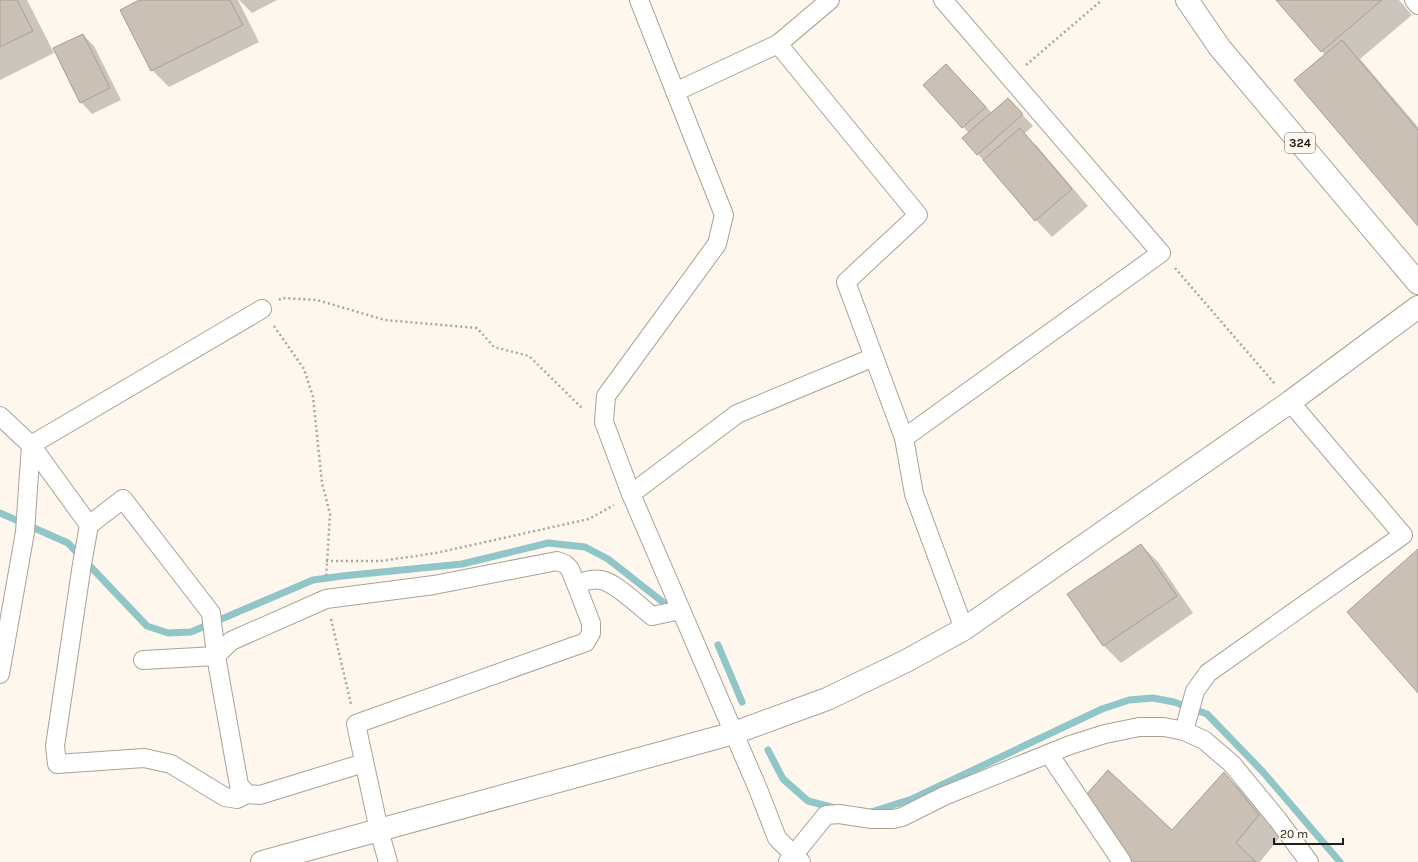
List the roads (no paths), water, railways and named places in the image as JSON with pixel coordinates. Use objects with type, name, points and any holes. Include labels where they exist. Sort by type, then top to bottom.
[{"type":"main road","name":"324","points":[[1187,0],[1220,48],[1418,283]]},
{"type":"main road","points":[[262,862],[734,733],[827,699],[906,661],[964,629],[1290,402],[1418,307]]},
{"type":"street","points":[[639,0],[724,215],[717,244],[606,396],[604,422],[631,494],[758,788],[777,838],[794,860],[826,815],[839,814],[884,820],[902,817],[944,796],[1070,745],[1105,734],[1139,727],[1164,727],[1186,724],[1232,764],[1278,820],[1309,862]]},
{"type":"street","points":[[675,92],[778,44],[830,0]]},
{"type":"street","points":[[904,438],[1161,253],[943,0]]},
{"type":"street","points":[[1414,0],[1418,5]]},
{"type":"street","points":[[778,44],[918,215],[846,282],[904,438],[914,494],[964,629]]},
{"type":"street","points":[[31,445],[262,309]]},
{"type":"street","points":[[631,494],[737,414],[874,357]]},
{"type":"street","points":[[1186,724],[1196,691],[1208,673],[1403,535],[1290,402]]},
{"type":"street","points":[[0,416],[31,445],[89,525]]},
{"type":"street","points":[[0,674],[25,532],[31,445]]},
{"type":"street","points":[[247,794],[239,785],[213,639],[211,613],[123,499],[89,525],[55,746],[57,764],[144,758],[171,764],[225,797],[237,798],[247,794],[260,795],[364,763]]},
{"type":"street","points":[[143,660],[216,656],[231,641],[326,599],[434,585],[557,561],[565,564],[570,569],[591,623],[591,633],[586,642],[356,724],[379,830],[388,862]]},
{"type":"street","points":[[576,584],[599,579],[610,582],[652,616],[681,610]]},
{"type":"street","points":[[1049,754],[1122,862]]},
{"type":"waterway","points":[[0,513],[68,543],[147,626],[168,633],[191,632],[313,580],[462,564],[548,543],[585,547],[608,559],[664,603]]},
{"type":"waterway","points":[[718,645],[742,702]]},
{"type":"waterway","points":[[871,812],[912,799],[1102,709],[1129,700],[1153,698],[1174,702],[1207,714],[1263,772],[1340,862]]},
{"type":"waterway","points":[[768,750],[783,779],[808,801],[835,808]]}]
